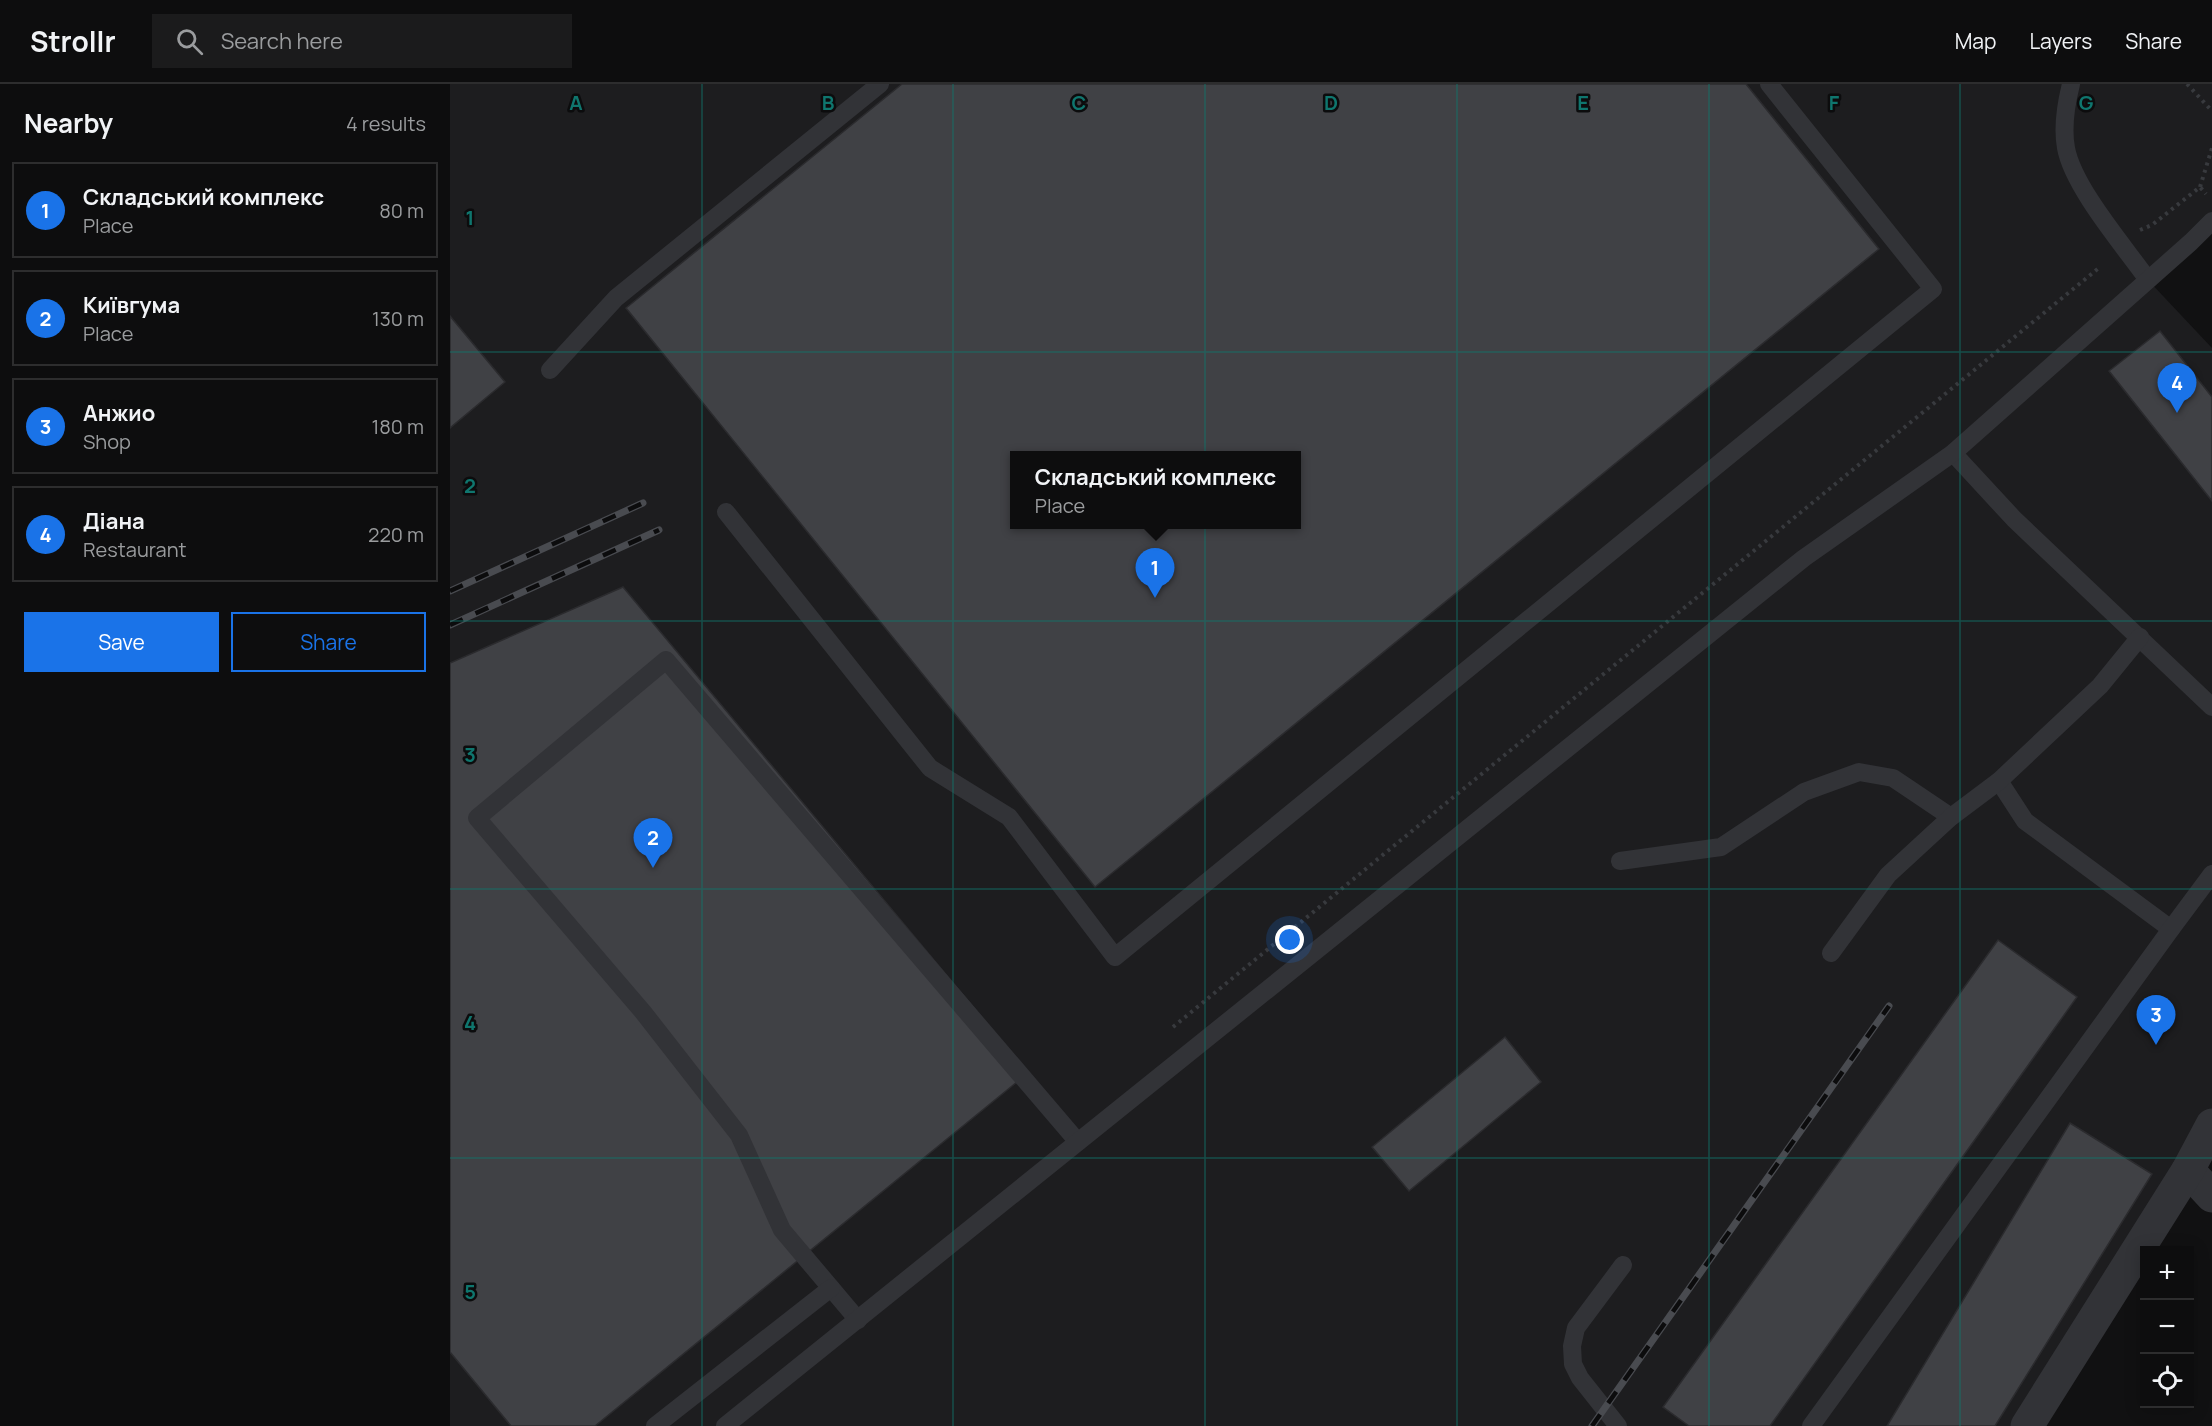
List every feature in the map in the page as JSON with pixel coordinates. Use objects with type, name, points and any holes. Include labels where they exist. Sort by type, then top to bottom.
[{"type":"street","points":[[2027,1426],[2188,1170],[2212,1125]]},
{"type":"street","points":[[2188,1170],[2212,1196]]},
{"type":"lane","points":[[550,370],[616,298],[880,84]]},
{"type":"lane","points":[[726,512],[930,768],[1009,817],[1115,957],[1933,289],[1769,84]]},
{"type":"lane","points":[[2071,84],[2065,110],[2066,148],[2081,187],[2148,280]]},
{"type":"lane","points":[[725,1426],[1804,558],[1953,453],[2212,221]]},
{"type":"lane","points":[[1953,453],[2014,519],[2212,707]]},
{"type":"lane","points":[[1832,953],[1888,874],[1951,818],[1999,781],[2100,686],[2140,637]]},
{"type":"lane","points":[[858,1320],[782,1230],[739,1135],[643,1012],[477,818],[666,660],[1078,1142]]},
{"type":"lane","points":[[1620,861],[1720,847],[1804,792],[1859,772],[1893,778],[1951,818]]},
{"type":"lane","points":[[1999,781],[2025,821],[2170,929]]},
{"type":"lane","points":[[1811,1426],[2212,874]]},
{"type":"lane","points":[[1618,1426],[1580,1378],[1573,1364],[1572,1346],[1576,1328],[1623,1265]]},
{"type":"lane","points":[[655,1426],[831,1288]]},
{"type":"path","points":[[2187,84],[2212,111]]},
{"type":"path","points":[[2140,230],[2152,225],[2200,188],[2212,148]]},
{"type":"path","points":[[2200,188],[2206,194]]},
{"type":"path","points":[[1173,1027],[2100,267]]},
{"type":"shaded area","points":[[450,84],[2212,84],[2212,221],[2148,280],[2212,348],[2212,1125],[2027,1426],[450,1426]]},
{"type":"building","points":[[902,84],[1746,84],[1879,249],[1095,887],[626,308]]},
{"type":"building","points":[[450,316],[505,382],[450,428]]},
{"type":"building","points":[[2160,331],[2212,397],[2212,501],[2109,371]]},
{"type":"building","points":[[623,587],[1028,1073],[595,1426],[511,1426],[450,1352],[450,663]]},
{"type":"building","points":[[1998,940],[2077,997],[1770,1426],[1689,1426],[1663,1407]]},
{"type":"building","points":[[1505,1037],[1541,1082],[1409,1191],[1372,1147]]},
{"type":"building","points":[[2070,1123],[2152,1174],[1995,1426],[1887,1426]]},
{"type":"railway","points":[[450,591],[643,503]]},
{"type":"railway","points":[[450,625],[659,530]]},
{"type":"railway","points":[[1592,1426],[1889,1006]]},
{"type":"place","name":"Діана","points":[[2177,413]]},
{"type":"place","name":"Складський комплекс","points":[[1155,598]]},
{"type":"place","name":"Київгума","points":[[653,868]]},
{"type":"place","name":"Анжио","points":[[2156,1045]]}]
